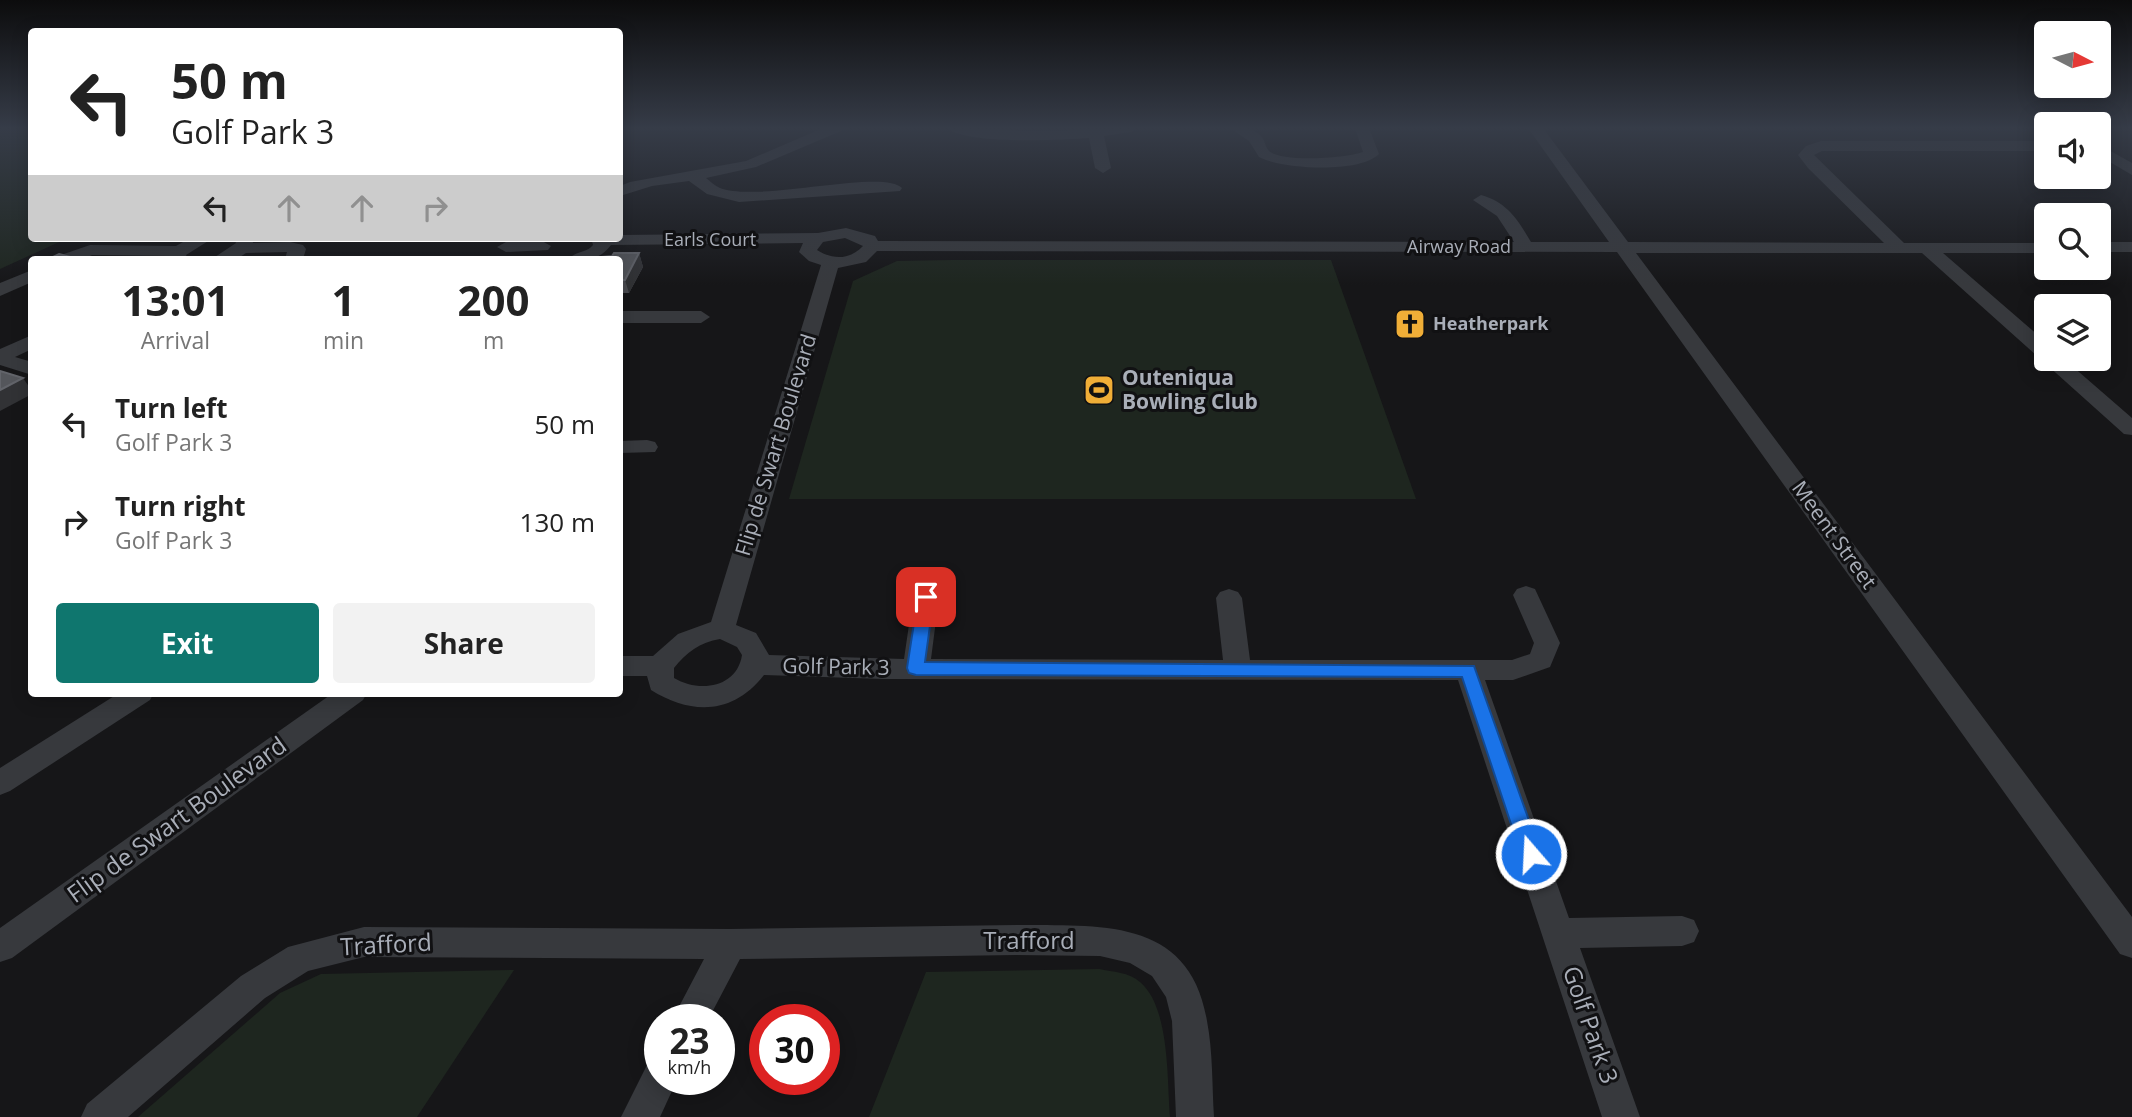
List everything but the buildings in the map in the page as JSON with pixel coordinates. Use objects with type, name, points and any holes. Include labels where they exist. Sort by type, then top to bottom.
[{"type":"street","points":[[623,190],[659,180]]},
{"type":"street","points":[[699,180],[713,191],[739,197],[779,196],[848,188],[894,188]]},
{"type":"street","name":"Meent Street","points":[[1574,180],[2132,943]]},
{"type":"street","points":[[1829,180],[1900,248]]},
{"type":"street","points":[[1480,201],[1494,204],[1505,214],[1526,248]]},
{"type":"street","name":"Earls Court","points":[[600,244],[813,245],[831,234],[860,234],[869,240],[872,246]]},
{"type":"street","points":[[75,256],[90,250],[179,255],[198,242]]},
{"type":"street","points":[[225,256],[243,243],[290,247],[297,249],[295,256]]},
{"type":"street","points":[[582,256],[600,244]]},
{"type":"street","points":[[813,245],[816,259],[831,262],[854,260],[869,252],[872,246]]},
{"type":"street","name":"Airway Road","points":[[872,246],[2034,248]]},
{"type":"street","points":[[506,247],[548,248]]},
{"type":"street","points":[[2111,247],[2132,247]]},
{"type":"street","points":[[1927,248],[2034,342]]},
{"type":"street","name":"Flip de Swart Boulevard","points":[[722,629],[831,262]]},
{"type":"street","points":[[0,290],[28,277]]},
{"type":"street","points":[[623,317],[701,317]]},
{"type":"street","points":[[0,358],[28,343]]},
{"type":"street","points":[[0,358],[28,368]]},
{"type":"street","points":[[2066,371],[2132,429]]},
{"type":"street","points":[[623,447],[647,446]]},
{"type":"street","name":"Golf Park 3","points":[[757,665],[1513,670],[1541,660],[1547,643],[1526,595]]},
{"type":"street","name":"Golf Park 3","points":[[916,668],[926,597]]},
{"type":"street","points":[[1229,598],[1238,669]]},
{"type":"street","points":[[722,629],[741,634],[751,642],[757,653],[757,665],[749,678],[732,691],[704,699],[685,698],[671,693],[661,684],[660,666],[673,649],[688,639],[722,629]]},
{"type":"street","points":[[623,666],[660,666]]},
{"type":"street","name":"Golf Park 3","points":[[1468,670],[1621,1117]]},
{"type":"street","points":[[0,783],[134,697]]},
{"type":"street","name":"Flip de Swart Boulevard","points":[[0,947],[347,697]]},
{"type":"street","name":"Golf Park 3","points":[[1558,933],[1682,931]]},
{"type":"street","name":"Trafford","points":[[100,1117],[253,987],[300,958],[334,947],[364,942],[730,944],[1100,941],[1136,949],[1164,965],[1182,990],[1190,1021],[1195,1117]]},
{"type":"street","points":[[698,1004],[730,944]]},
{"type":"street","points":[[640,1117],[651,1095]]},
{"type":"shaded area","points":[[0,180],[28,180],[28,242],[59,242],[0,269]]},
{"type":"shaded area","name":"Outeniqua Bowling Club","points":[[1331,260],[1416,499],[789,499],[853,281],[897,261]]},
{"type":"shaded area","points":[[1099,969],[1131,976],[1150,993],[1162,1026],[1170,1117],[869,1117],[926,972]]},
{"type":"shaded area","points":[[514,970],[417,1117],[138,1117],[280,993],[321,974]]},
{"type":"place","name":"Heatherpark","points":[[1410,324]]},
{"type":"place","name":"Outeniqua Bowling Club","points":[[1099,390]]},
{"type":"route","points":[[926,597],[916,668],[1468,670],[1531,854]]}]
